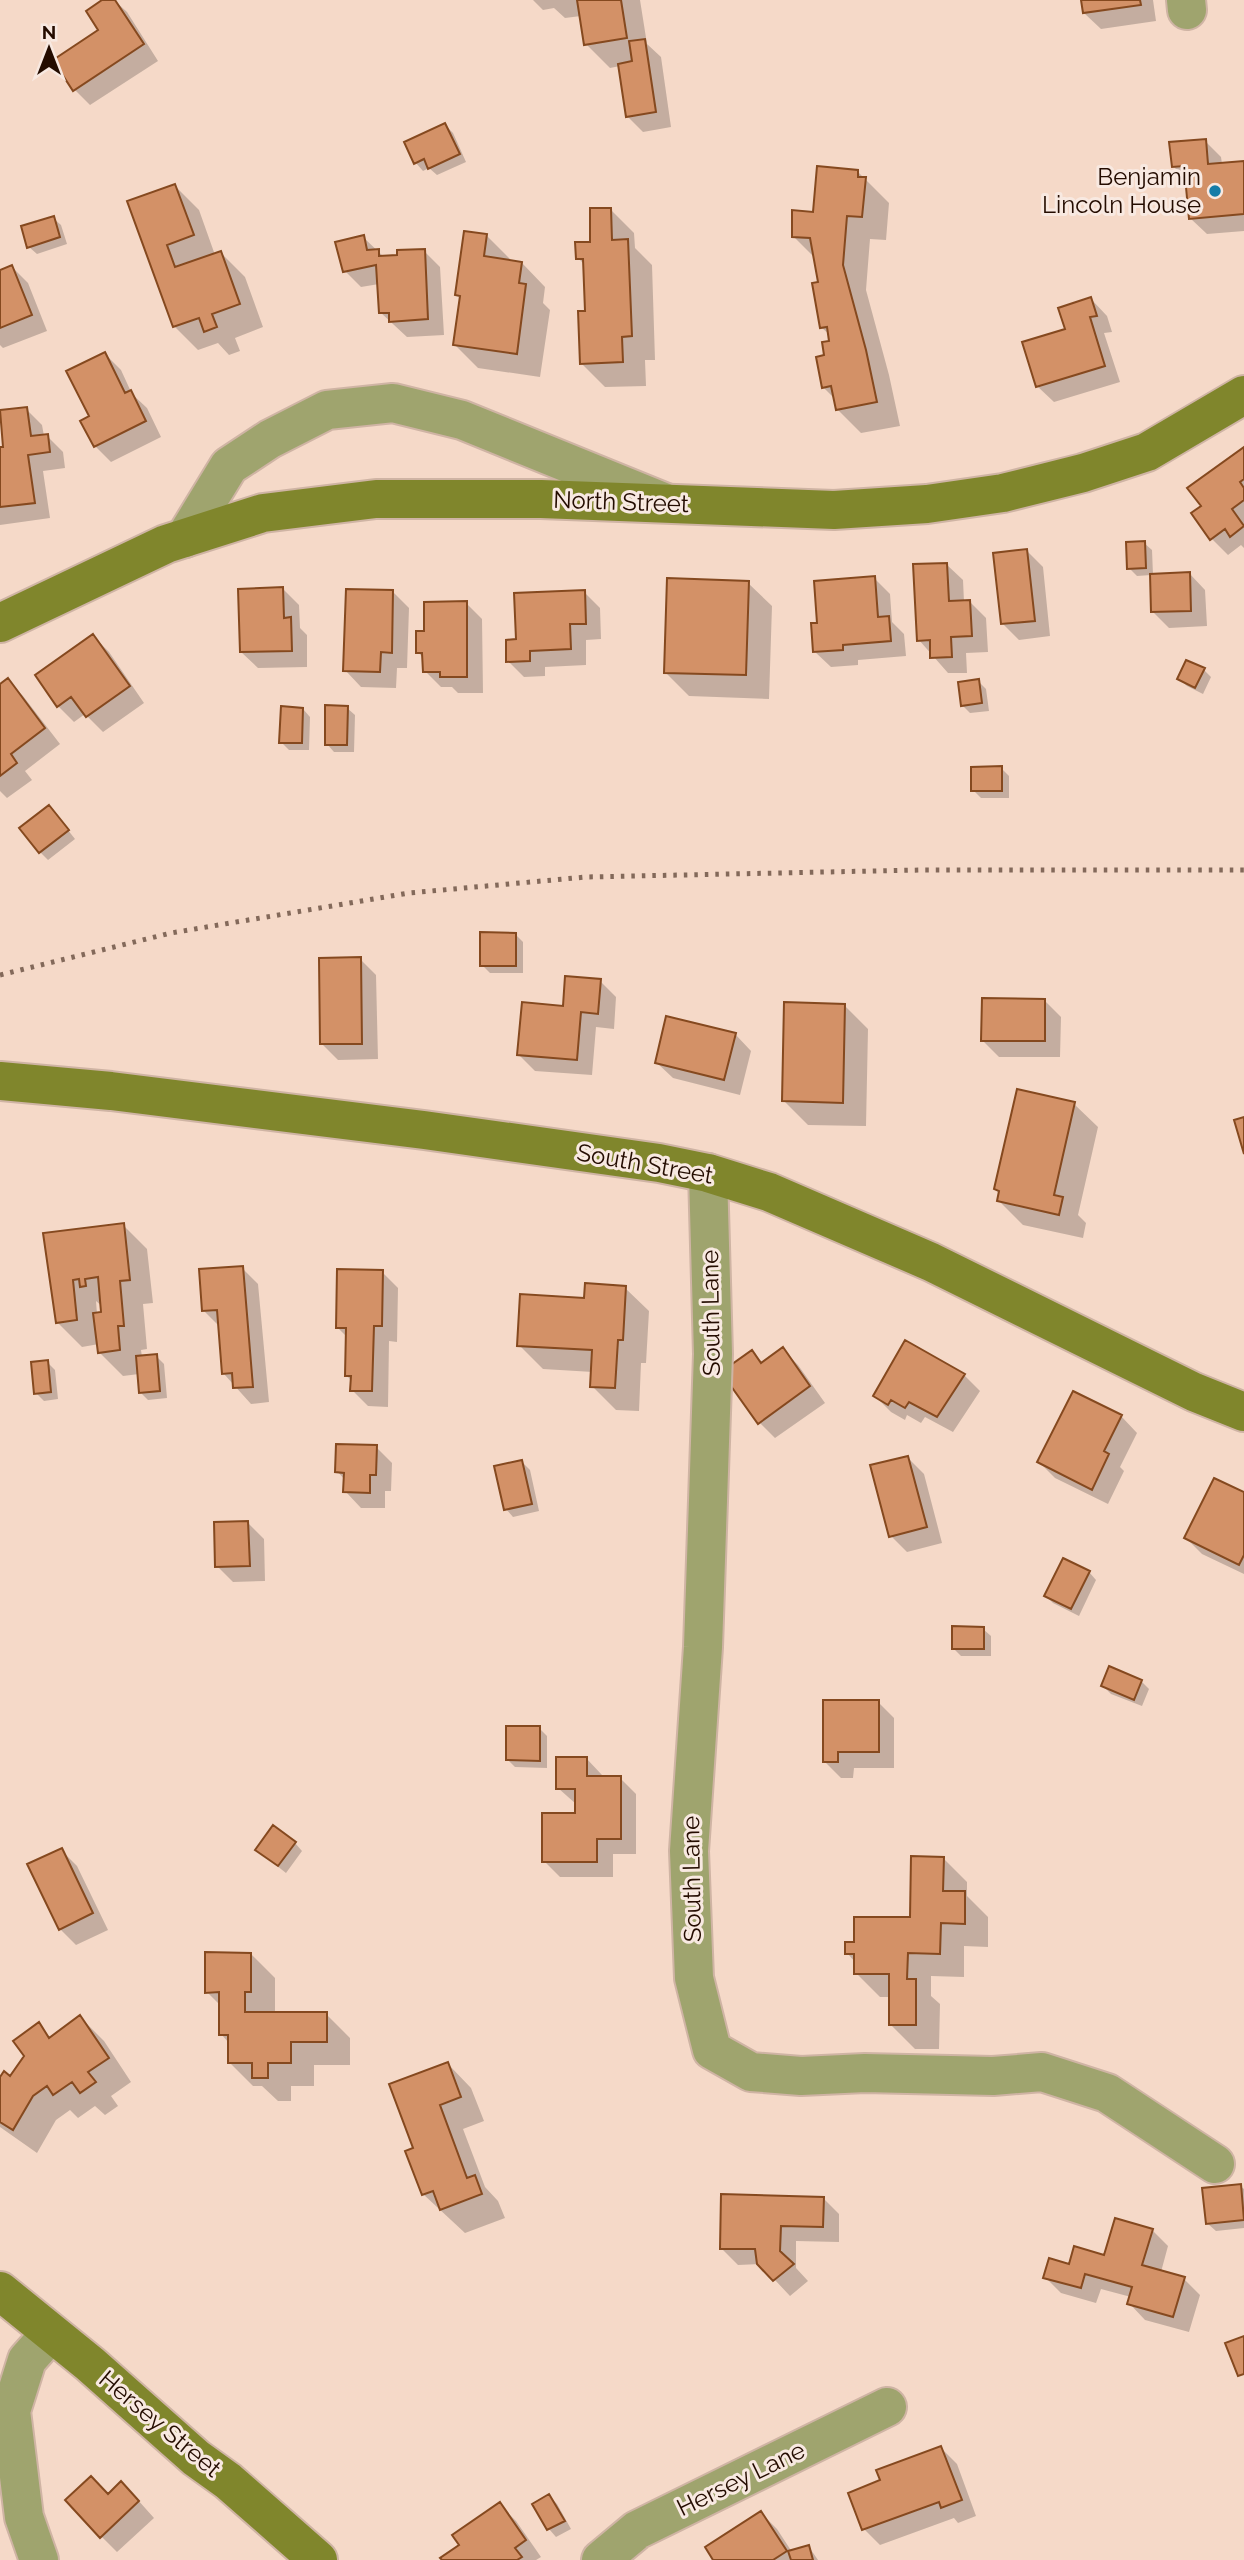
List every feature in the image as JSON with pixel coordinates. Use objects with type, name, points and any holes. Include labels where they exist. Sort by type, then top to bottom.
[{"type":"street","name":"North Street","points":[[13,617],[166,544],[263,513],[376,499],[541,499],[834,510],[927,504],[1003,493],[1083,473],[1147,452],[1244,395]]},
{"type":"street","points":[[185,538],[229,466],[270,439],[327,410],[393,403],[463,420],[668,504]]},
{"type":"street","points":[[0,639],[13,617]]},
{"type":"street","name":"South Street","points":[[0,1081],[111,1091],[424,1130],[659,1163],[708,1173],[769,1192],[931,1262],[1184,1387],[1244,1412]]},
{"type":"street","name":"South Lane","points":[[708,1173],[712,1368],[703,1655],[689,1851],[694,1978],[712,2050],[751,2072],[801,2076],[865,2073],[993,2076],[1042,2072],[1107,2093],[1215,2164]]},
{"type":"street","name":"Hersey Street","points":[[0,2291],[90,2364],[318,2560]]},
{"type":"street","points":[[38,2560],[24,2517],[11,2411],[27,2360],[50,2334]]},
{"type":"street","name":"Hersey Lane","points":[[601,2560],[637,2530],[887,2407]]},
{"type":"building","points":[[102,0],[115,0],[144,44],[73,91],[53,60],[98,30],[86,11]]},
{"type":"building","points":[[577,0],[621,0],[627,38],[584,45]]},
{"type":"building","points":[[1081,0],[1140,0],[1141,5],[1083,13]]},
{"type":"building","points":[[645,39],[656,112],[626,117],[618,64],[632,61],[629,41]]},
{"type":"building","points":[[445,123],[460,154],[428,169],[424,159],[414,164],[404,142]]},
{"type":"building","name":"Benjamin Lincoln House","points":[[1206,139],[1208,164],[1244,161],[1244,214],[1189,219],[1184,166],[1172,167],[1169,142]]},
{"type":"building","points":[[817,166],[858,170],[858,177],[866,177],[862,217],[847,216],[843,265],[877,402],[836,410],[831,386],[822,388],[816,357],[824,355],[822,342],[829,341],[827,327],[820,328],[812,283],[818,282],[810,238],[792,237],[792,210],[813,212]]},
{"type":"building","points":[[175,184],[194,235],[167,245],[175,267],[221,251],[240,304],[212,314],[217,327],[204,332],[199,318],[173,327],[127,201]]},
{"type":"building","points":[[590,208],[611,208],[612,240],[628,239],[632,336],[622,337],[623,362],[580,364],[578,311],[585,311],[583,259],[576,259],[575,242],[590,242]]},
{"type":"building","points":[[54,216],[60,237],[27,248],[21,226]]},
{"type":"building","points":[[464,231],[487,234],[484,256],[522,262],[519,283],[526,284],[517,354],[453,345],[460,296],[455,295]]},
{"type":"building","points":[[364,235],[367,250],[379,249],[379,256],[397,255],[397,250],[425,249],[428,319],[389,322],[389,313],[379,313],[376,265],[343,272],[335,242]]},
{"type":"building","points":[[12,265],[32,315],[0,328],[0,270]]},
{"type":"building","points":[[1091,297],[1097,316],[1090,317],[1105,366],[1036,387],[1022,342],[1065,329],[1058,308]]},
{"type":"building","points":[[105,352],[125,393],[131,390],[146,421],[94,447],[80,421],[89,416],[66,371]]},
{"type":"building","points":[[27,407],[31,436],[48,434],[50,452],[28,455],[35,503],[0,507],[0,447],[3,447],[0,410]]},
{"type":"building","points":[[1244,447],[1244,479],[1240,482],[1244,488],[1244,500],[1232,509],[1244,526],[1230,537],[1225,529],[1210,540],[1191,513],[1201,506],[1187,488]]},
{"type":"building","points":[[1145,541],[1146,568],[1127,569],[1126,542]]},
{"type":"building","points":[[1027,549],[1035,621],[1001,624],[993,553]]},
{"type":"building","points":[[947,563],[949,601],[970,600],[972,636],[951,637],[952,657],[930,658],[930,640],[917,641],[913,564]]},
{"type":"building","points":[[1190,572],[1191,611],[1151,612],[1150,574]]},
{"type":"building","points":[[875,576],[878,617],[889,616],[891,641],[843,645],[843,650],[813,652],[811,623],[817,623],[814,581]]},
{"type":"building","points":[[667,578],[749,581],[746,675],[664,673]]},
{"type":"building","points":[[283,587],[284,618],[291,617],[292,651],[240,652],[238,589]]},
{"type":"building","points":[[346,589],[393,590],[392,653],[381,652],[380,672],[343,671]]},
{"type":"building","points":[[585,590],[586,624],[570,624],[571,649],[530,651],[530,661],[506,662],[506,640],[516,639],[514,593]]},
{"type":"building","points":[[467,601],[467,677],[440,677],[440,672],[423,672],[422,653],[416,653],[416,631],[424,631],[424,602]]},
{"type":"building","points":[[93,634],[130,686],[86,717],[71,697],[57,707],[35,675]]},
{"type":"building","points":[[1186,660],[1205,668],[1195,688],[1177,679]]},
{"type":"building","points":[[8,678],[45,728],[11,754],[17,763],[0,776],[0,684]]},
{"type":"building","points":[[979,679],[982,703],[961,706],[958,682]]},
{"type":"building","points":[[325,705],[348,706],[347,745],[325,745]]},
{"type":"building","points":[[281,706],[303,708],[302,743],[279,743]]},
{"type":"building","points":[[1002,766],[1002,791],[971,791],[971,767]]},
{"type":"building","points":[[49,805],[69,830],[39,853],[19,828]]},
{"type":"building","points":[[480,932],[516,933],[516,966],[480,966]]},
{"type":"building","points":[[361,957],[362,1044],[320,1044],[319,958]]},
{"type":"building","points":[[565,976],[601,979],[598,1014],[581,1012],[577,1060],[517,1055],[522,1002],[563,1006]]},
{"type":"building","points":[[982,998],[1045,999],[1045,1041],[981,1041]]},
{"type":"building","points":[[784,1002],[845,1004],[843,1103],[782,1101]]},
{"type":"building","points":[[666,1016],[736,1033],[724,1080],[655,1063]]},
{"type":"building","points":[[1017,1089],[1075,1102],[1054,1195],[1063,1197],[1059,1215],[997,1201],[999,1191],[994,1189]]},
{"type":"building","points":[[1244,1117],[1244,1154],[1234,1120]]},
{"type":"building","points":[[124,1223],[130,1280],[120,1281],[124,1326],[118,1326],[120,1350],[98,1353],[93,1313],[101,1312],[98,1277],[85,1279],[86,1286],[80,1287],[79,1279],[73,1280],[77,1320],[56,1323],[43,1233]]},
{"type":"building","points":[[243,1266],[253,1387],[233,1388],[232,1373],[222,1374],[217,1310],[202,1311],[199,1269]]},
{"type":"building","points":[[337,1269],[383,1270],[382,1326],[374,1326],[372,1391],[350,1391],[351,1376],[345,1376],[346,1328],[336,1328]]},
{"type":"building","points":[[585,1283],[626,1286],[623,1340],[618,1340],[615,1388],[590,1387],[592,1350],[517,1346],[520,1294],[584,1298]]},
{"type":"building","points":[[905,1340],[965,1374],[937,1417],[909,1402],[905,1408],[891,1400],[888,1405],[873,1396]]},
{"type":"building","points":[[783,1347],[810,1386],[758,1424],[721,1372],[752,1350],[761,1363]]},
{"type":"building","points":[[157,1354],[160,1391],[139,1393],[136,1356]]},
{"type":"building","points":[[48,1360],[51,1392],[34,1394],[31,1362]]},
{"type":"building","points":[[1073,1391],[1122,1415],[1104,1451],[1109,1454],[1092,1490],[1037,1462]]},
{"type":"building","points":[[336,1444],[377,1445],[376,1475],[370,1475],[370,1493],[343,1492],[344,1473],[335,1472]]},
{"type":"building","points":[[908,1456],[927,1527],[889,1537],[870,1465]]},
{"type":"building","points":[[522,1460],[532,1504],[504,1510],[494,1466]]},
{"type":"building","points":[[1214,1478],[1244,1492],[1244,1555],[1239,1565],[1184,1538]]},
{"type":"building","points":[[248,1521],[250,1566],[215,1567],[214,1522]]},
{"type":"building","points":[[1063,1558],[1090,1571],[1071,1609],[1044,1596]]},
{"type":"building","points":[[952,1626],[984,1627],[984,1649],[952,1649]]},
{"type":"building","points":[[1109,1666],[1142,1680],[1134,1700],[1101,1686]]},
{"type":"building","points":[[823,1700],[879,1700],[879,1752],[838,1752],[838,1762],[823,1762]]},
{"type":"building","points":[[506,1726],[540,1726],[540,1761],[506,1760]]},
{"type":"building","points":[[556,1757],[587,1757],[587,1776],[621,1776],[621,1839],[597,1839],[597,1862],[542,1862],[542,1813],[575,1813],[575,1789],[556,1789]]},
{"type":"building","points":[[273,1825],[296,1842],[278,1866],[255,1850]]},
{"type":"building","points":[[62,1848],[93,1913],[59,1930],[27,1864]]},
{"type":"building","points":[[911,1856],[944,1857],[943,1891],[965,1891],[965,1924],[941,1923],[940,1954],[908,1953],[907,1979],[916,1979],[916,2025],[889,2025],[889,1974],[854,1974],[854,1954],[845,1954],[845,1942],[854,1942],[854,1917],[910,1917]]},
{"type":"building","points":[[205,1952],[251,1953],[251,1992],[245,1992],[245,2012],[327,2012],[327,2042],[291,2042],[291,2063],[268,2063],[268,2078],[252,2078],[252,2063],[228,2063],[228,2035],[219,2035],[219,1992],[205,1993]]},
{"type":"building","points":[[80,2015],[109,2058],[88,2072],[96,2082],[80,2093],[72,2082],[53,2095],[47,2086],[33,2096],[13,2130],[0,2122],[0,2077],[4,2071],[10,2076],[24,2056],[13,2041],[39,2022],[49,2038]]},
{"type":"building","points":[[448,2062],[461,2097],[440,2105],[467,2178],[475,2175],[482,2194],[440,2210],[433,2191],[422,2195],[405,2151],[413,2148],[389,2084]]},
{"type":"building","points":[[1241,2184],[1244,2220],[1206,2224],[1202,2188]]},
{"type":"building","points":[[721,2194],[824,2197],[823,2227],[781,2226],[780,2251],[794,2264],[773,2281],[757,2264],[755,2249],[720,2249]]},
{"type":"building","points":[[1115,2218],[1153,2229],[1142,2265],[1185,2277],[1173,2317],[1127,2304],[1132,2287],[1085,2274],[1081,2288],[1043,2278],[1049,2258],[1069,2264],[1074,2246],[1104,2255]]},
{"type":"building","points":[[1244,2336],[1244,2374],[1238,2376],[1225,2343]]},
{"type":"building","points":[[941,2446],[962,2500],[941,2508],[939,2502],[862,2530],[848,2493],[880,2480],[876,2470]]},
{"type":"building","points":[[91,2476],[108,2494],[121,2481],[139,2501],[100,2538],[65,2500]]},
{"type":"building","points":[[549,2494],[565,2521],[547,2530],[532,2504]]},
{"type":"building","points":[[500,2502],[526,2540],[515,2548],[522,2557],[517,2560],[440,2558],[459,2545],[452,2535]]},
{"type":"building","points":[[761,2511],[787,2551],[773,2560],[713,2560],[705,2547]]},
{"type":"building","points":[[809,2545],[813,2560],[791,2560],[788,2551]]},
{"type":"railway","points":[[0,975],[171,933],[409,893],[586,877],[921,870],[1244,870]]},
{"type":"place","name":"Benjamin Lincoln House","points":[[1215,191]]}]
